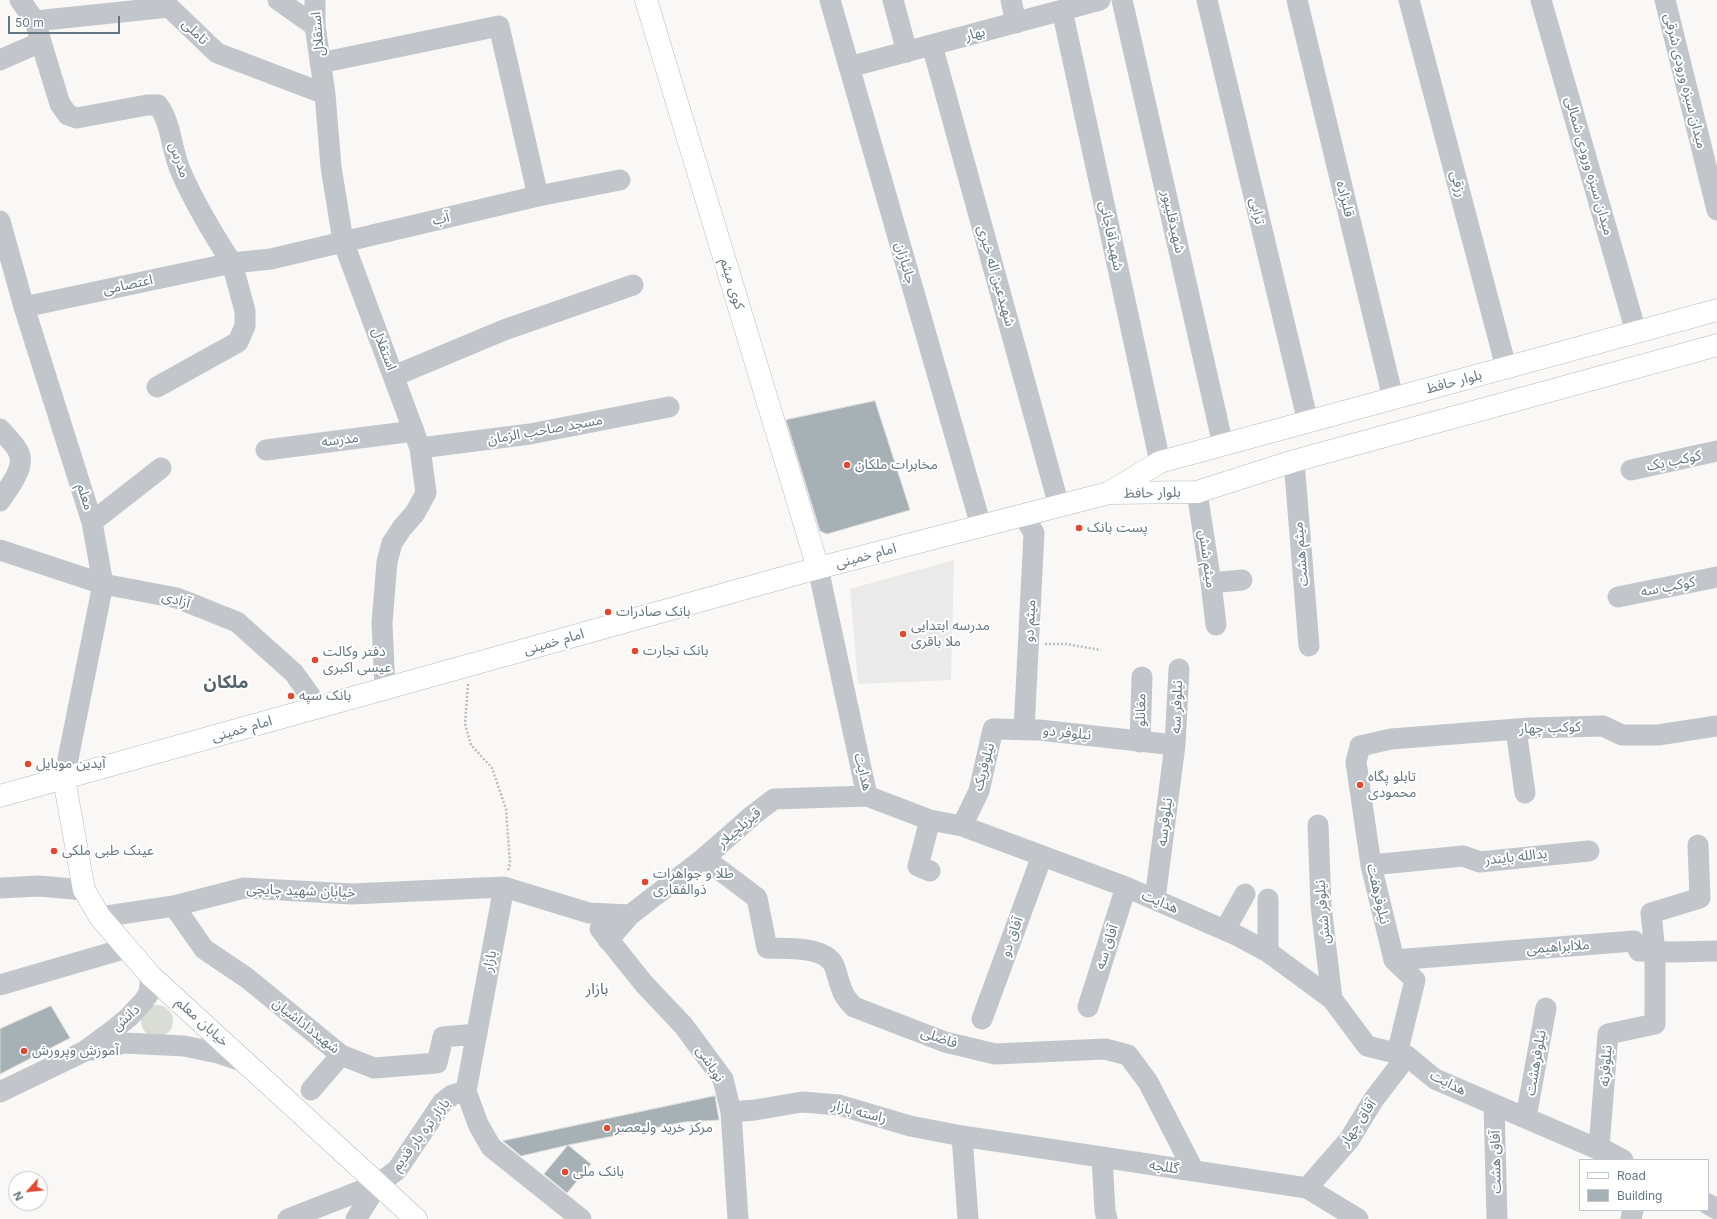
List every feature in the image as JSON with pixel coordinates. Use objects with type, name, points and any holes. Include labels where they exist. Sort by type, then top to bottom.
[{"type":"main road","name":"کوی میثم","points":[[646,0],[818,568]]},
{"type":"main road","name":"بلوار حافظ","points":[[1109,493],[1160,462],[1717,310]]},
{"type":"main road","name":"بلوار حافظ","points":[[1109,493],[1197,492],[1294,461],[1717,346]]},
{"type":"main road","name":"امام خمینی","points":[[0,796],[818,568],[1109,493]]},
{"type":"main road","name":"خیابان معلم","points":[[64,779],[84,890],[100,917],[151,976],[416,1219]]},
{"type":"street","points":[[0,60],[42,42],[35,21],[20,0]]},
{"type":"street","points":[[278,0],[315,26]]},
{"type":"street","name":"استقلال","points":[[315,0],[315,26],[324,94],[331,167],[343,241],[417,440],[426,493],[414,513],[392,543],[387,562],[382,623],[385,689]]},
{"type":"street","name":"جانبازان","points":[[830,0],[981,526]]},
{"type":"street","points":[[893,0],[907,52]]},
{"type":"street","points":[[1011,0],[1016,23]]},
{"type":"street","name":"بهار","points":[[849,67],[1100,0]]},
{"type":"street","name":"شهیدقلیپور","points":[[1122,0],[1223,445]]},
{"type":"street","name":"ترابی","points":[[1207,0],[1308,422]]},
{"type":"street","name":"قلیزاده","points":[[1297,0],[1393,398]]},
{"type":"street","name":"رزقی","points":[[1409,0],[1506,367]]},
{"type":"street","name":"میدان سبزه ورودی شمالی","points":[[1541,0],[1636,332]]},
{"type":"street","name":"میدان سبزه ورودی شرقی","points":[[1665,0],[1717,210]]},
{"type":"street","name":"تاملی","points":[[35,21],[169,7],[217,53],[324,94]]},
{"type":"street","name":"شهیدآقاجانی","points":[[1062,10],[1160,462]]},
{"type":"street","points":[[320,63],[499,26],[538,196]]},
{"type":"street","name":"مدرس","points":[[42,42],[60,104],[68,115],[77,118],[147,105],[158,105],[164,114],[180,171],[215,236],[232,263]]},
{"type":"street","name":"شهیدعین اله خیری","points":[[932,45],[1060,506]]},
{"type":"street","name":"آب","points":[[343,241],[538,196],[620,180]]},
{"type":"street","name":"معلم","points":[[0,221],[24,307],[92,522],[103,584],[64,779]]},
{"type":"street","points":[[158,386],[238,342],[245,326],[245,311],[232,263],[270,259],[343,241]]},
{"type":"street","name":"اعتصامی","points":[[24,307],[232,263]]},
{"type":"street","points":[[394,376],[504,330],[633,285]]},
{"type":"street","name":"مسجد صاحب الزمان","points":[[417,440],[530,434],[669,407]]},
{"type":"street","points":[[0,429],[18,450],[21,457],[21,466],[0,501]]},
{"type":"street","name":"مدرسه","points":[[266,450],[417,440]]},
{"type":"street","name":"کوکب یک","points":[[1631,470],[1717,451]]},
{"type":"street","name":"میثم هشت","points":[[1294,461],[1309,646]]},
{"type":"street","points":[[92,522],[161,468]]},
{"type":"street","name":"میثم شش","points":[[1197,492],[1216,626]]},
{"type":"street","name":"میثم دو","points":[[1023,515],[1034,533],[1024,730]]},
{"type":"street","name":"آزادی","points":[[0,550],[103,584],[177,598],[237,622],[294,673],[319,708]]},
{"type":"street","name":"هدایت","points":[[818,568],[867,796],[930,820],[962,826],[1126,887],[1224,930],[1268,952],[1332,999],[1367,1046],[1402,1055],[1434,1079],[1526,1117],[1599,1152],[1620,1159]]},
{"type":"street","name":"کوکب سه","points":[[1618,597],[1717,577]]},
{"type":"street","points":[[1211,583],[1242,580]]},
{"type":"street","name":"نیلوفر سه","points":[[1175,745],[1179,669]]},
{"type":"street","name":"مغانلو","points":[[1140,742],[1142,677]]},
{"type":"street","name":"کوکب چهار","points":[[1381,740],[1516,730],[1603,726],[1622,735],[1658,735],[1717,726]]},
{"type":"street","name":"نیلوفر دو","points":[[993,729],[1076,734],[1175,745]]},
{"type":"street","name":"نیلوفریک","points":[[962,826],[979,791],[993,729]]},
{"type":"street","points":[[1516,730],[1525,793]]},
{"type":"street","name":"نیلوفرهفت","points":[[1381,740],[1360,746],[1356,762],[1371,865],[1394,960]]},
{"type":"street","name":"نیلوفرسه","points":[[1155,899],[1175,745]]},
{"type":"street","name":"قیزیلچیلار","points":[[608,940],[630,915],[704,858],[753,815],[774,799],[867,796]]},
{"type":"street","points":[[930,820],[918,866],[930,871]]},
{"type":"street","name":"نیلوفر شش","points":[[1318,825],[1321,906],[1332,999]]},
{"type":"street","points":[[1655,952],[1651,913],[1700,898],[1698,845]]},
{"type":"street","name":"یدالله بایندر","points":[[1371,865],[1463,856],[1480,862],[1589,850]]},
{"type":"street","name":"آفاق دو","points":[[982,1019],[1042,856]]},
{"type":"street","name":"فاضلی","points":[[704,858],[757,898],[768,948],[811,950],[824,955],[834,966],[844,996],[854,1007],[945,1042],[995,1054],[1105,1049],[1128,1055],[1148,1082],[1194,1171]]},
{"type":"street","points":[[0,888],[39,886],[84,890]]},
{"type":"street","points":[[504,887],[589,913],[630,915]]},
{"type":"street","name":"خیابان شهید چایچی","points":[[100,917],[174,906],[244,888],[352,894],[504,887]]},
{"type":"street","name":"بازار","points":[[466,1091],[504,887]]},
{"type":"street","name":"آفاق سه","points":[[1088,1007],[1126,887]]},
{"type":"street","points":[[1224,930],[1245,894]]},
{"type":"street","points":[[1268,899],[1268,952]]},
{"type":"street","name":"شهیدداداشیان","points":[[174,906],[204,949],[247,978],[342,1055],[374,1068],[437,1063],[443,1037],[477,1034]]},
{"type":"street","name":"نوباشی","points":[[589,913],[608,940],[645,985],[683,1025],[723,1079],[731,1112],[738,1219]]},
{"type":"street","name":"ملاابراهیمی","points":[[1394,960],[1634,942],[1639,951],[1717,952]]},
{"type":"street","points":[[0,986],[127,948]]},
{"type":"street","name":"نیلوفرنه","points":[[1599,1152],[1608,1034],[1655,1024],[1655,952]]},
{"type":"street","points":[[1394,960],[1415,980],[1402,1055]]},
{"type":"street","name":"دانش","points":[[0,1092],[85,1051],[135,1011],[143,1002],[149,993],[151,976]]},
{"type":"street","name":"نیلوفرهشت","points":[[1526,1117],[1546,1008]]},
{"type":"street","points":[[135,1011],[133,1023],[139,1036],[146,1044]]},
{"type":"street","points":[[85,1051],[125,1043],[184,1046],[211,1052],[247,1063]]},
{"type":"street","points":[[311,1090],[342,1055]]},
{"type":"street","name":"آفاق چهار","points":[[1307,1188],[1349,1140],[1402,1055]]},
{"type":"street","points":[[466,1091],[478,1124],[491,1147],[581,1219]]},
{"type":"street","name":"بازار تره بار قدیم","points":[[378,1184],[397,1170],[442,1103],[452,1095],[466,1091]]},
{"type":"street","name":"راسته بازار","points":[[731,1112],[755,1110],[802,1102],[839,1105],[910,1126],[962,1136]]},
{"type":"street","name":"آفاق هشت","points":[[1494,1104],[1497,1219]]},
{"type":"street","points":[[962,1136],[968,1219]]},
{"type":"street","name":"گللجه","points":[[962,1136],[1307,1188],[1358,1219]]},
{"type":"street","points":[[1102,1157],[1105,1211],[1107,1219]]},
{"type":"street","points":[[288,1219],[378,1184]]},
{"type":"street","points":[[356,1219],[378,1184]]},
{"type":"path","points":[[1028,644],[1066,644],[1101,650]]},
{"type":"path","points":[[469,666],[465,724],[471,745],[492,768],[506,809],[510,863],[504,887]]},
{"type":"shaded area","name":"مدرسه ابتدایی ملا باقری","points":[[954,560],[951,680],[858,684],[850,589]]},
{"type":"shaded area","points":[[154,1005],[160,1005],[170,1012],[173,1021],[172,1027],[166,1034],[160,1037],[154,1037],[144,1030],[141,1024],[141,1018],[148,1008]]},
{"type":"building","name":"مخابرات ملکان","points":[[875,401],[910,510],[827,534],[820,531],[786,420]]},
{"type":"building","points":[[51,1006],[70,1038],[0,1074],[0,1029]]},
{"type":"building","name":"مرکز خرید ولیعصر","points":[[715,1096],[719,1120],[684,1122],[521,1156],[503,1141]]},
{"type":"building","name":"بانک ملی","points":[[568,1145],[591,1164],[567,1193],[544,1174]]},
{"type":"place","name":"مخابرات ملکان","points":[[847,465]]},
{"type":"place","name":"پست بانک","points":[[1079,528]]},
{"type":"place","name":"بانک صادرات","points":[[608,612]]},
{"type":"place","name":"مدرسه ابتدایی ملا باقری","points":[[903,634]]},
{"type":"place","name":"بانک تجارت","points":[[635,651]]},
{"type":"place","name":"دفتر وکالت عیسی اکبری","points":[[315,660]]},
{"type":"place","name":"بانک سپه","points":[[291,696]]},
{"type":"place","name":"آیدین موبایل","points":[[28,764]]},
{"type":"place","name":"تابلو پگاه محمودی","points":[[1360,785]]},
{"type":"place","name":"عینک طبی ملکی","points":[[54,851]]},
{"type":"place","name":"طلا و جواهرات ذوالفقاری","points":[[645,882]]},
{"type":"place","name":"آموزش وپرورش","points":[[24,1051]]},
{"type":"place","name":"مرکز خرید ولیعصر","points":[[607,1128]]},
{"type":"place","name":"بانک ملی","points":[[565,1172]]},
{"type":"district","name":"ملکان","points":[[226,683]]},
{"type":"district","name":"بازار","points":[[597,989]]}]
